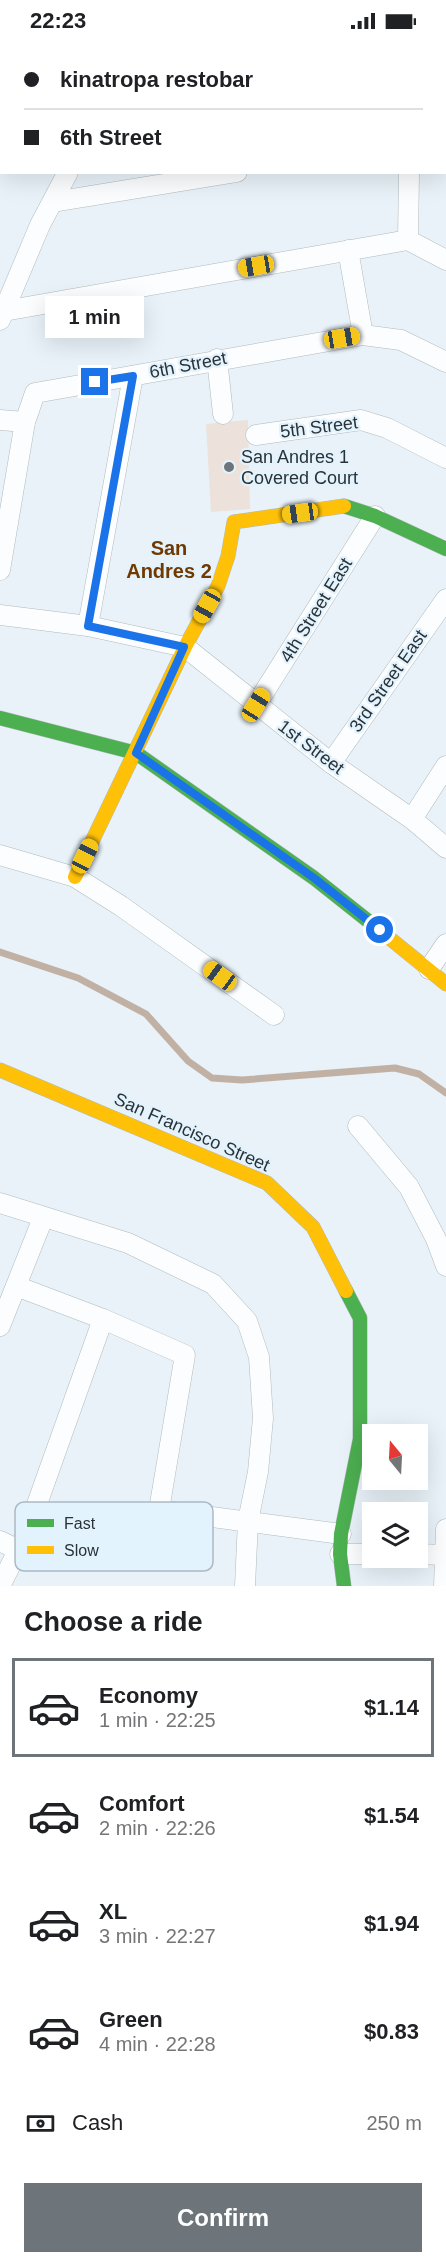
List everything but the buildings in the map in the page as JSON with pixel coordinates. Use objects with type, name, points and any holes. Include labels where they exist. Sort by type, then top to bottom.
[{"type":"street","points":[[1,313],[67,174]]},
{"type":"street","points":[[52,202],[225,174]]},
{"type":"street","points":[[408,240],[410,174]]},
{"type":"street","points":[[1,313],[408,240],[446,260]]},
{"type":"street","points":[[348,250],[363,335]]},
{"type":"street","name":"6th Street","points":[[0,570],[4,528],[25,422],[32,396],[38,391],[363,335],[401,340],[446,362]]},
{"type":"street","points":[[217,359],[223,414]]},
{"type":"street","points":[[88,626],[133,376]]},
{"type":"street","points":[[0,420],[25,422]]},
{"type":"street","name":"5th Street","points":[[256,435],[361,420],[387,428],[446,458]]},
{"type":"street","points":[[75,877],[136,753],[184,647],[218,586],[228,556],[234,522],[344,507],[375,516],[446,549]]},
{"type":"street","name":"4th Street East","points":[[256,705],[375,516]]},
{"type":"street","name":"3rd Street East","points":[[331,763],[446,599]]},
{"type":"street","name":"1st Street","points":[[0,615],[88,626],[184,647],[331,763],[412,819],[446,848]]},
{"type":"street","points":[[0,718],[136,753],[314,878],[446,984]]},
{"type":"street","points":[[412,819],[446,766]]},
{"type":"street","points":[[0,855],[75,877],[121,906],[274,1015]]},
{"type":"street","points":[[429,969],[446,944]]},
{"type":"street","name":"San Francisco Street","points":[[0,1070],[267,1183],[313,1227],[360,1318],[360,1439],[341,1534],[340,1554],[344,1586]]},
{"type":"street","points":[[358,1126],[409,1187],[436,1239],[446,1266]]},
{"type":"street","points":[[0,1203],[128,1243],[213,1284],[247,1322],[259,1357],[262,1418],[258,1472],[248,1521],[245,1586]]},
{"type":"street","points":[[0,1326],[43,1218]]},
{"type":"street","points":[[16,1286],[103,1319],[185,1355],[160,1502]]},
{"type":"street","points":[[38,1502],[103,1319]]},
{"type":"street","points":[[213,1517],[341,1534]]},
{"type":"street","points":[[444,1586],[446,1529]]},
{"type":"street","points":[[0,1541],[15,1548]]},
{"type":"street","points":[[340,1554],[362,1554]]},
{"type":"street","points":[[428,1554],[445,1554]]},
{"type":"street","points":[[0,1586],[15,1560]]},
{"type":"shaded area","name":"San Andres 1 Covered Court","points":[[248,420],[250,509],[211,512],[206,424]]},
{"type":"waterway","points":[[0,952],[78,978],[146,1014],[188,1061],[212,1078],[242,1080],[395,1068],[419,1074],[446,1093]]},
{"type":"traffic: fast","points":[[344,506],[375,516],[446,549]]},
{"type":"traffic: fast","points":[[0,718],[136,753],[314,878],[377,928]]},
{"type":"traffic: fast","points":[[344,1586],[340,1554],[341,1534],[360,1439],[360,1318],[346,1291]]},
{"type":"traffic: slow","points":[[75,877],[185,647],[218,586],[228,556],[234,522],[344,506]]},
{"type":"traffic: slow","points":[[377,928],[446,984]]},
{"type":"traffic: slow","points":[[0,1070],[267,1183],[313,1227],[346,1291]]},
{"type":"place","name":"San Andres 1 Covered Court","points":[[229,467]]},
{"type":"district","name":"San Andres 2","points":[[169,560]]},
{"type":"route","points":[[95,382],[133,376],[88,626],[184,647],[136,753],[314,878],[380,930]]}]
